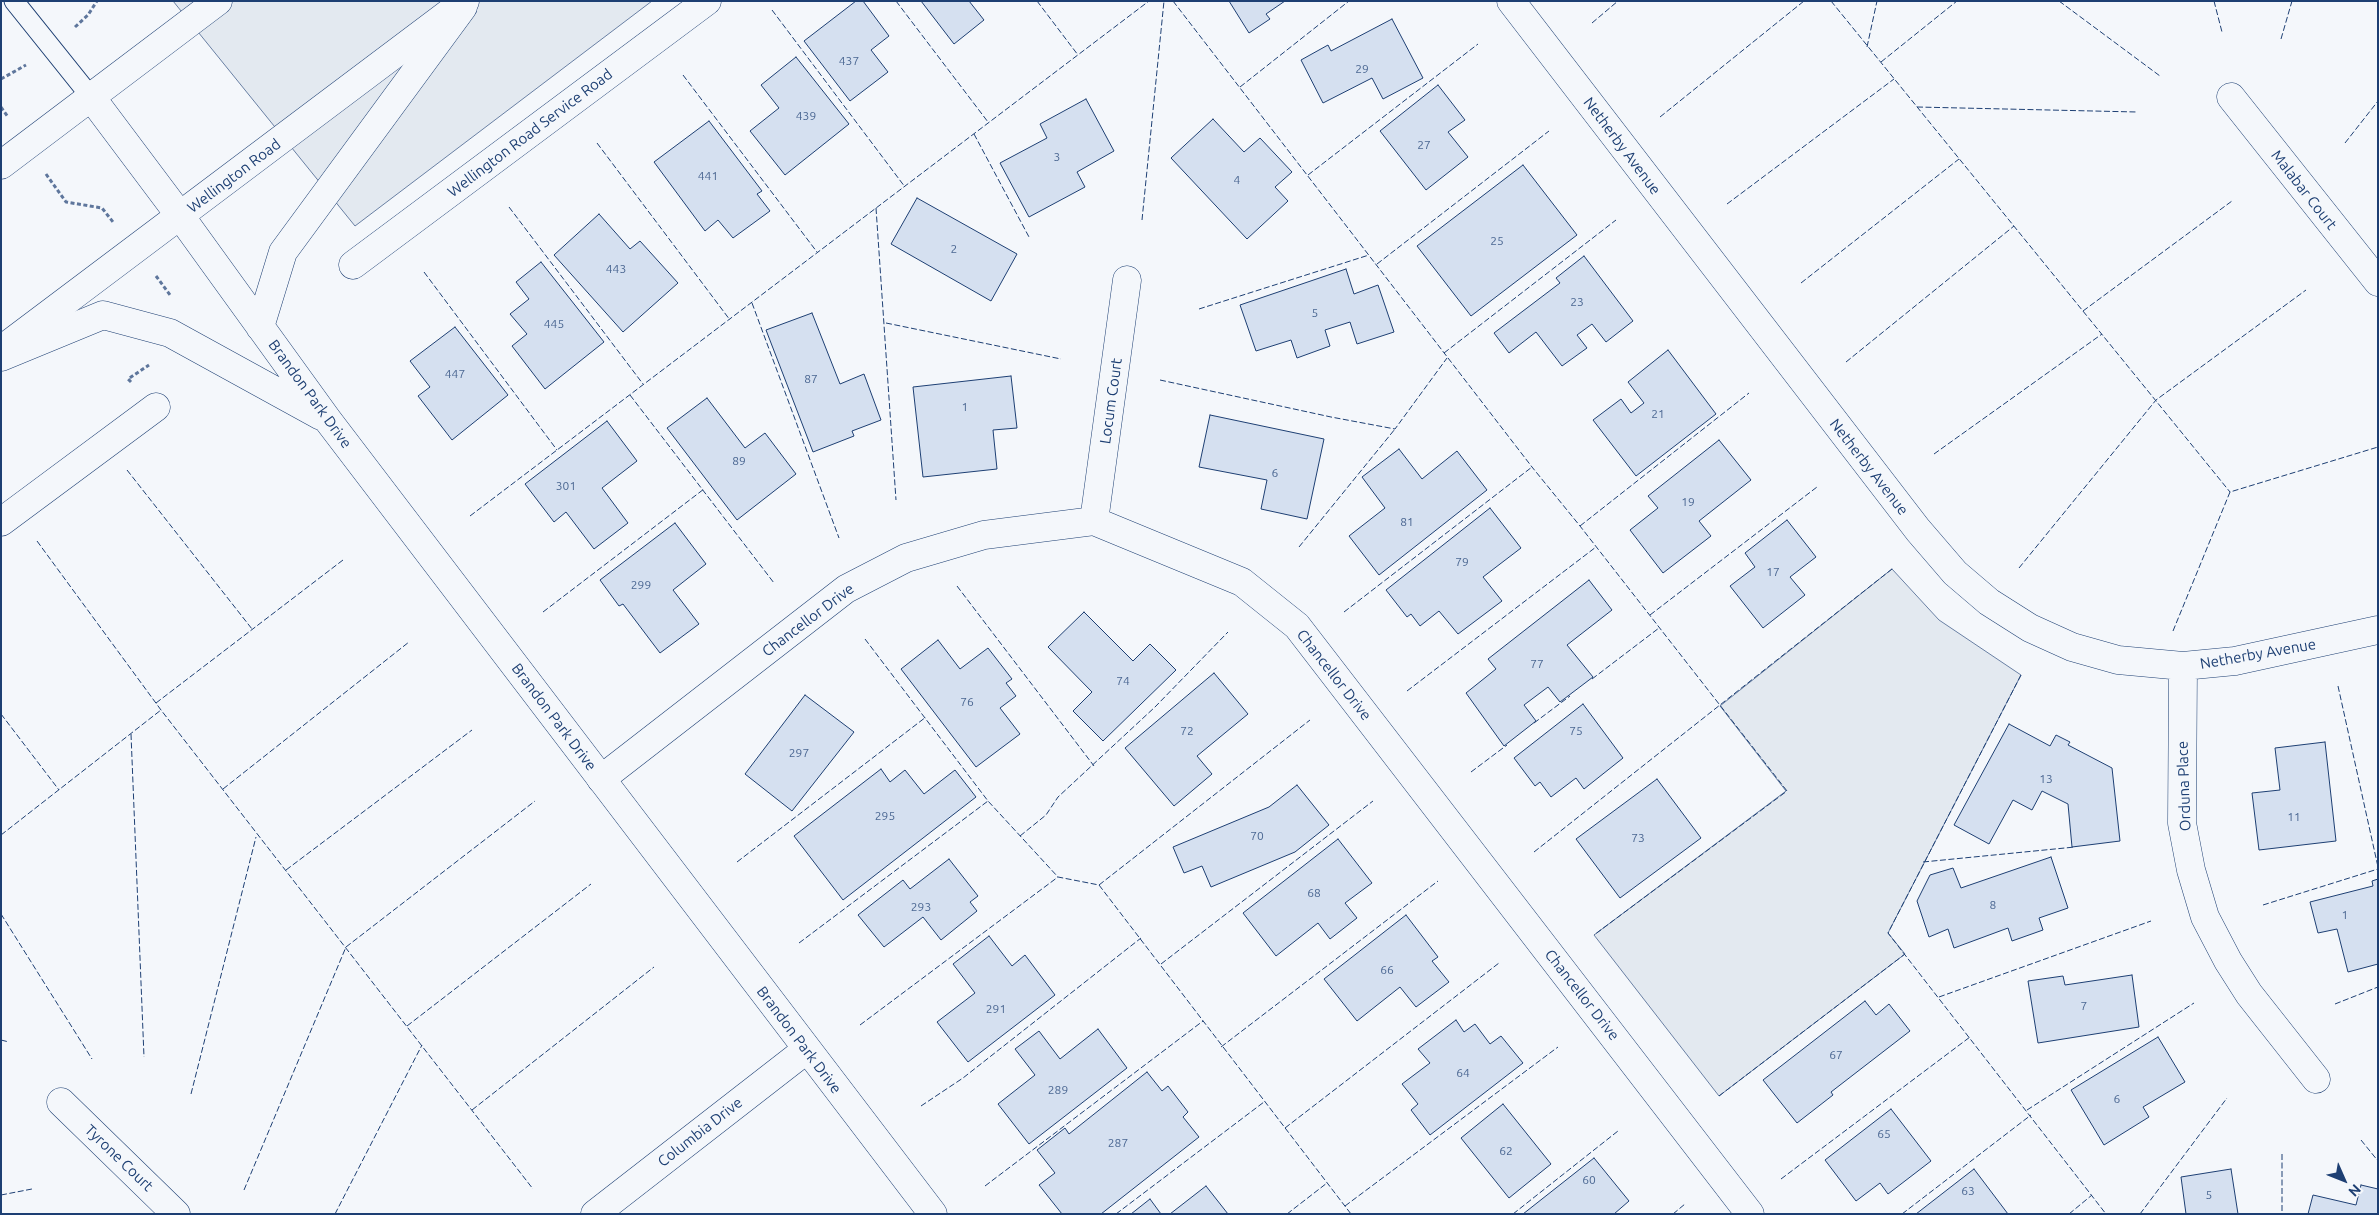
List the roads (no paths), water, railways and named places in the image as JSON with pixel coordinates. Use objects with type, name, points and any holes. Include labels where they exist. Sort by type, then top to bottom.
[{"type":"main road","points":[[1,165],[218,1]]},
{"type":"main road","points":[[260,327],[284,252],[466,1]]},
{"type":"main road","name":"Wellington Road","points":[[1,350],[466,1]]},
{"type":"main road","name":"Wellington Road Service Road","points":[[352,265],[707,1]]},
{"type":"main road","name":"Netherby Avenue","points":[[1512,1],[1918,530],[1955,572],[1989,602],[2030,628],[2072,647],[2118,660],[2183,666],[2235,661],[2378,630]]},
{"type":"main road","name":"Brandon Park Drive","points":[[91,97],[181,216],[327,419],[806,1050],[933,1214]]},
{"type":"main road","name":"Malabar Court","points":[[2231,97],[2378,282]]},
{"type":"main road","name":"Locum Court","points":[[1094,521],[1127,280]]},
{"type":"main road","points":[[1,357],[103,315],[170,333],[327,419]]},
{"type":"main road","points":[[1,522],[156,407]]},
{"type":"main road","name":"Chancellor Drive","points":[[602,779],[846,589],[906,558],[984,535],[1094,521],[1242,582],[1297,626],[1750,1214]]},
{"type":"main road","name":"Orduna Place","points":[[2183,666],[2182,823],[2191,870],[2205,917],[2228,961],[2249,994],[2316,1079]]},
{"type":"main road","name":"Columbia Drive","points":[[595,1214],[806,1050]]},
{"type":"main road","name":"Tyrone Court","points":[[61,1102],[176,1214]]},
{"type":"lane","points":[[14,1],[91,97]]}]
